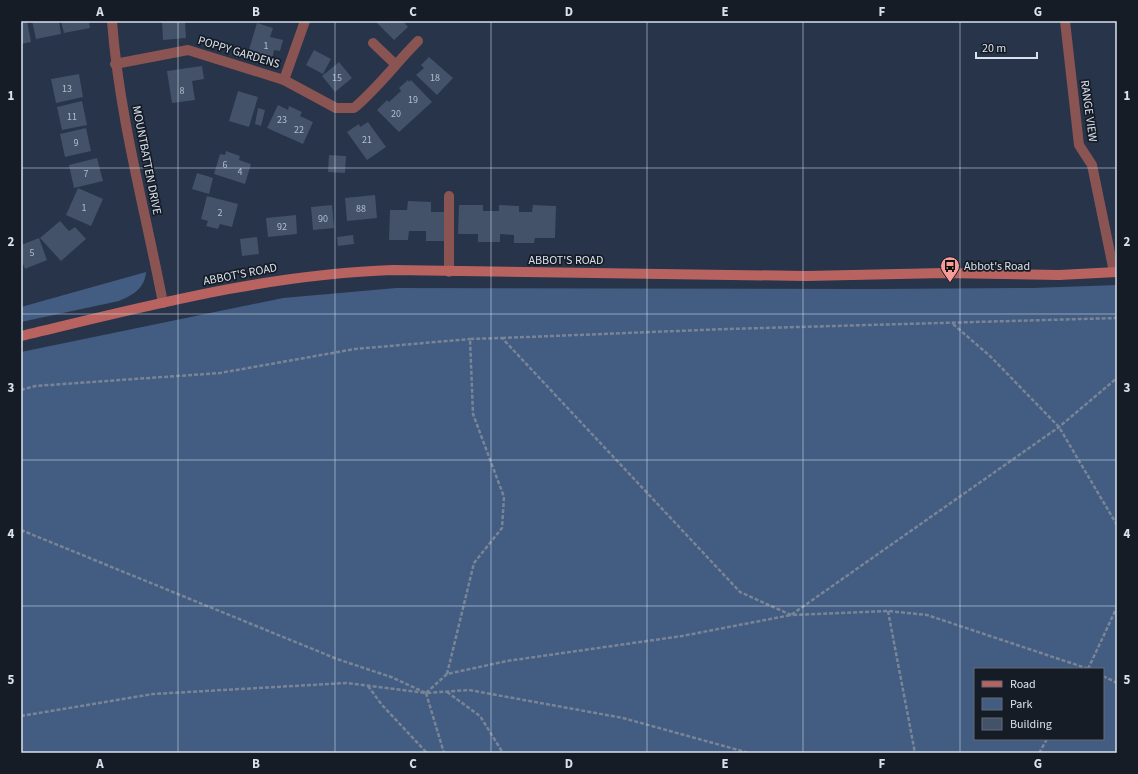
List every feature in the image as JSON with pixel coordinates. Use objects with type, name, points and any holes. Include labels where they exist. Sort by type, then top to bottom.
[{"type":"street","name":"MOUNTBATTEN DRIVE","points":[[112,21],[115,64],[131,154],[163,303]]},
{"type":"street","name":"POPPY GARDENS","points":[[284,80],[306,21]]},
{"type":"street","name":"RANGE VIEW","points":[[1065,21],[1079,145],[1092,165],[1116,272]]},
{"type":"street","name":"POPPY GARDENS","points":[[115,64],[188,50],[284,80],[336,108],[354,108],[382,82],[395,64],[418,41]]},
{"type":"street","points":[[373,43],[395,64]]},
{"type":"street","points":[[448,196],[450,272]]},
{"type":"street","name":"ABBOT'S ROAD","points":[[21,336],[163,303],[283,279],[345,272],[393,270],[806,276],[944,273],[1059,275],[1116,272]]},
{"type":"path","points":[[21,390],[35,386],[220,373],[355,349],[470,339],[727,329],[1117,318]]},
{"type":"path","points":[[953,323],[991,357],[1059,427],[1117,525]]},
{"type":"path","points":[[502,338],[740,592],[791,615]]},
{"type":"path","points":[[447,674],[474,563],[502,528],[504,497],[473,414],[470,339]]},
{"type":"path","points":[[791,615],[1059,427],[1117,378]]},
{"type":"path","points":[[21,530],[337,659],[391,677],[426,693],[444,753]]},
{"type":"path","points":[[1088,668],[1117,607]]},
{"type":"path","points":[[888,611],[915,753]]},
{"type":"path","points":[[426,693],[447,674],[507,661],[682,636],[791,615],[888,611],[927,615],[1085,668]]},
{"type":"path","points":[[1104,676],[1117,683]]},
{"type":"path","points":[[21,716],[153,694],[346,683],[426,693],[469,690],[622,718],[749,753]]},
{"type":"path","points":[[367,685],[382,705],[427,753]]},
{"type":"path","points":[[446,692],[480,716],[503,753]]},
{"type":"path","points":[[1039,753],[1047,740]]},
{"type":"green space","points":[[146,272],[141,287],[119,301],[21,322],[21,307]]},
{"type":"green space","points":[[1117,285],[1117,753],[21,753],[21,352],[283,298],[396,288],[1032,288]]},
{"type":"building","points":[[21,21],[27,21],[31,42],[21,44]]},
{"type":"building","points":[[32,21],[59,21],[61,34],[36,39]]},
{"type":"building","points":[[61,21],[89,21],[90,28],[64,33]]},
{"type":"building","points":[[162,21],[185,21],[186,38],[163,40]]},
{"type":"building","points":[[375,21],[403,21],[408,27],[394,40]]},
{"type":"building","points":[[257,23],[273,28],[270,37],[283,40],[280,51],[274,50],[272,60],[248,53]]},
{"type":"building","points":[[314,50],[331,59],[323,74],[306,65]]},
{"type":"building","points":[[429,57],[453,78],[437,95],[416,75],[424,68],[421,65]]},
{"type":"building","points":[[339,62],[352,78],[335,92],[322,76]]},
{"type":"building","points":[[202,66],[204,79],[192,81],[195,100],[172,103],[167,71]]},
{"type":"building","points":[[79,74],[83,97],[56,103],[51,79]]},
{"type":"building","points":[[408,80],[409,82],[411,80],[432,102],[399,132],[377,110],[387,100],[389,102],[401,91],[399,88]]},
{"type":"building","points":[[238,91],[258,97],[249,127],[229,121]]},
{"type":"building","points":[[82,101],[87,125],[62,130],[57,107]]},
{"type":"building","points":[[278,105],[288,110],[289,106],[302,112],[300,116],[313,122],[303,144],[267,128]]},
{"type":"building","points":[[258,108],[265,110],[261,126],[255,124]]},
{"type":"building","points":[[368,122],[386,147],[367,160],[347,132],[359,124],[360,127]]},
{"type":"building","points":[[86,128],[91,151],[65,157],[60,134]]},
{"type":"building","points":[[226,151],[240,156],[239,160],[251,164],[245,184],[214,174],[220,154],[225,155]]},
{"type":"building","points":[[329,155],[346,156],[345,173],[328,172]]},
{"type":"building","points":[[97,158],[103,181],[74,188],[69,165]]},
{"type":"building","points":[[197,173],[213,178],[209,194],[192,189]]},
{"type":"building","points":[[78,188],[103,199],[91,226],[66,215]]},
{"type":"building","points":[[375,195],[377,218],[347,221],[345,198]]},
{"type":"building","points":[[207,196],[238,204],[232,227],[220,224],[218,229],[206,226],[208,221],[201,219]]},
{"type":"building","points":[[408,201],[431,202],[431,212],[446,212],[446,241],[426,241],[426,231],[409,231],[408,240],[389,240],[390,210],[407,210]]},
{"type":"building","points":[[332,205],[334,228],[313,230],[311,207]]},
{"type":"building","points":[[459,205],[483,205],[483,211],[499,211],[499,205],[519,206],[519,212],[532,212],[533,205],[556,206],[555,238],[535,238],[534,243],[514,243],[514,235],[500,234],[500,242],[478,242],[478,234],[458,234]]},
{"type":"building","points":[[296,215],[297,234],[268,237],[266,218]]},
{"type":"building","points":[[60,221],[69,231],[75,227],[86,239],[61,261],[40,238]]},
{"type":"building","points":[[353,235],[354,244],[338,246],[337,237]]},
{"type":"building","points":[[257,237],[259,254],[242,256],[240,239]]},
{"type":"building","points":[[39,238],[47,260],[25,269],[21,259],[21,245]]},
{"type":"place","name":"Abbot's Road","points":[[950,283]]}]
